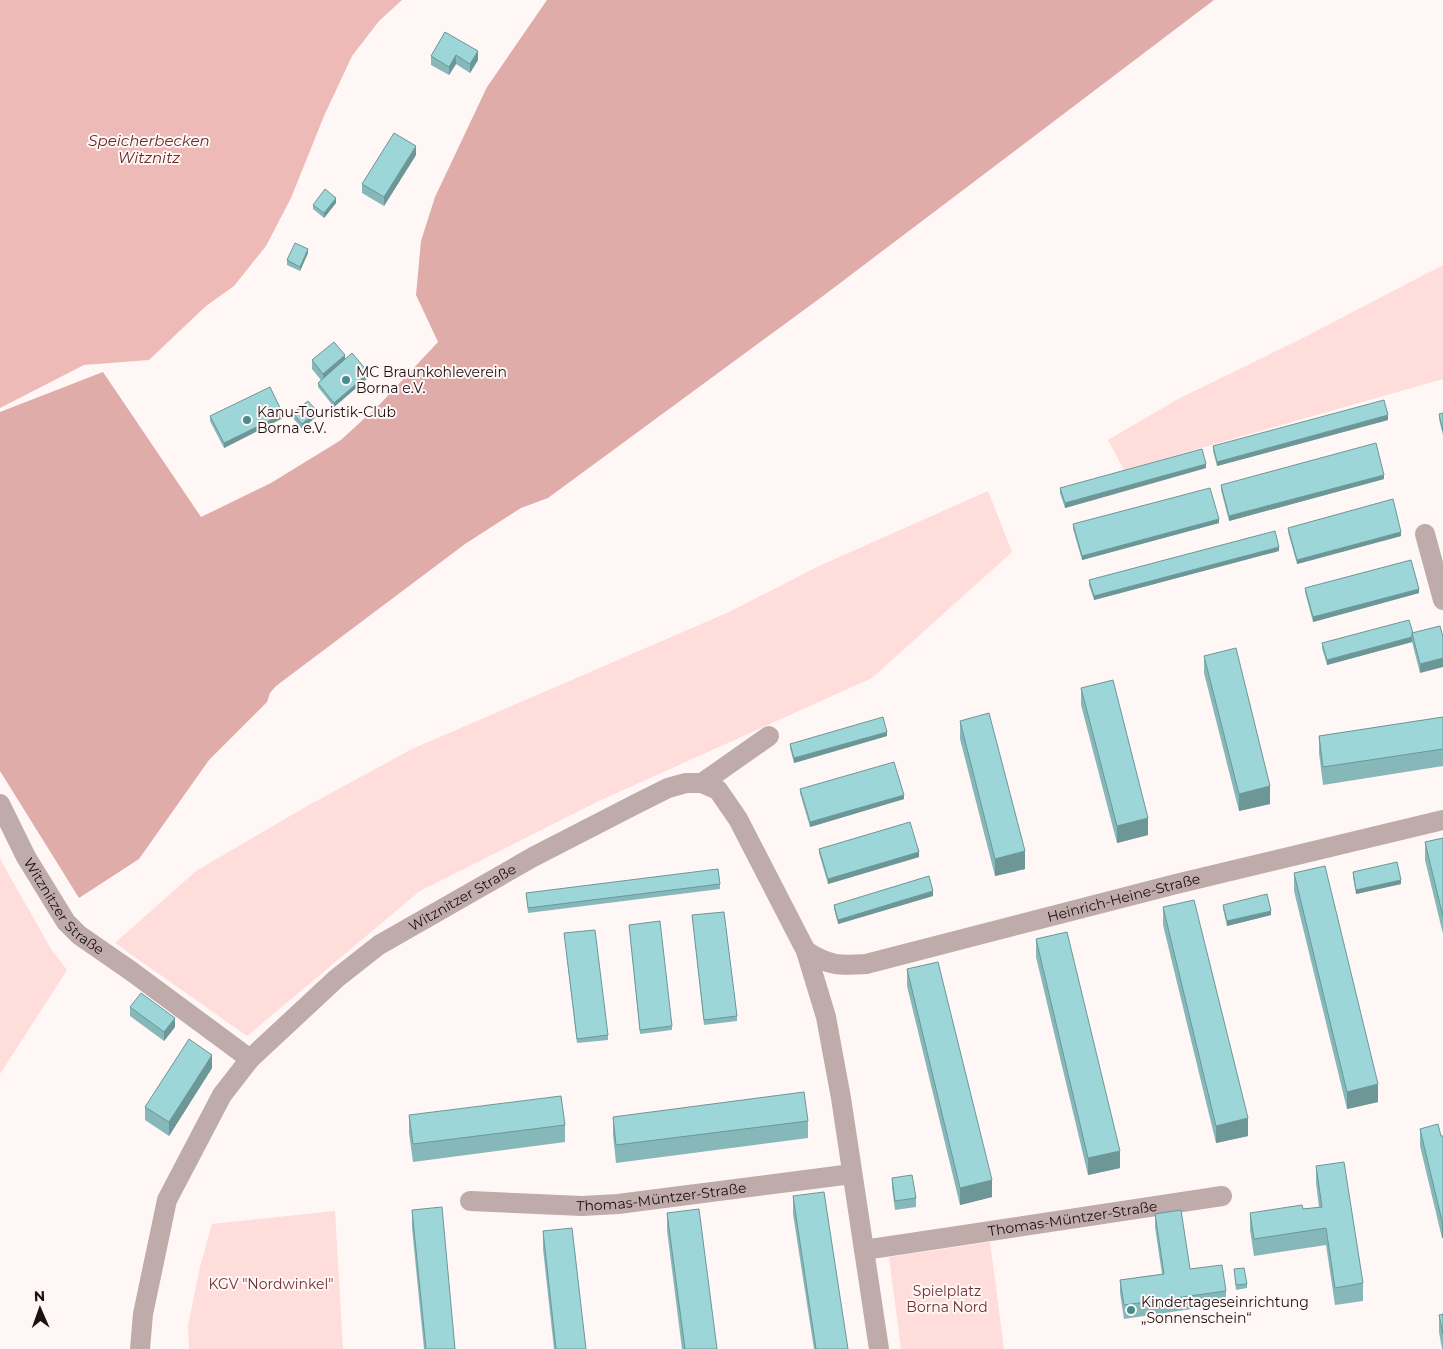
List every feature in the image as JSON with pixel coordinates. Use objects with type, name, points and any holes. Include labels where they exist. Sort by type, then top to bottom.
[{"type":"street","points":[[1425,534],[1443,600]]},
{"type":"street","name":"Witznitzer Straße","points":[[140,1349],[143,1314],[167,1200],[222,1095],[250,1059],[337,978],[379,945],[533,857],[636,804],[668,788],[686,783],[702,783],[769,736]]},
{"type":"street","points":[[702,783],[718,790],[738,819],[806,951],[826,1017],[841,1098],[879,1349]]},
{"type":"street","name":"Witznitzer Straße","points":[[0,804],[26,857],[66,922],[78,935],[131,971],[250,1059]]},
{"type":"street","name":"Heinrich-Heine-Straße","points":[[806,951],[822,961],[842,965],[866,964],[1176,884],[1443,820]]},
{"type":"street","name":"Thomas-Müntzer-Straße","points":[[470,1201],[582,1206],[618,1204],[852,1174]]},
{"type":"street","name":"Thomas-Müntzer-Straße","points":[[864,1250],[1222,1196]]},
{"type":"green space","points":[[1443,265],[1443,379],[1124,470],[1108,440],[1178,399],[1301,339]]},
{"type":"green space","points":[[988,491],[1012,552],[872,678],[599,801],[420,891],[247,1036],[115,943],[196,871],[309,805],[412,749],[729,612],[819,566]]},
{"type":"green space","points":[[0,859],[51,949],[67,970],[0,1074]]},
{"type":"green space","name":"KGV \"Nordwinkel\"","points":[[335,1211],[343,1349],[189,1349],[188,1326],[200,1267],[212,1224]]},
{"type":"green space","name":"Spielplatz Borna Nord","points":[[990,1242],[1004,1349],[901,1349],[889,1257]]},
{"type":"shaded area","points":[[547,0],[1214,0],[823,296],[548,498],[521,508],[465,544],[276,686],[270,693],[267,702],[209,760],[139,859],[79,898],[0,771],[0,412],[103,372],[201,517],[271,483],[341,440],[380,404],[438,342],[416,295],[421,241],[435,197],[487,87]]},
{"type":"water","name":"Speicherbecken Witznitz","points":[[0,0],[402,0],[379,21],[352,56],[324,116],[291,198],[266,246],[234,286],[206,306],[149,360],[84,365],[0,408]]},
{"type":"building","points":[[445,32],[478,51],[470,64],[456,55],[449,67],[431,56]]},
{"type":"building","points":[[394,133],[416,146],[384,197],[362,184]]},
{"type":"building","points":[[325,189],[336,198],[324,213],[313,205]]},
{"type":"building","points":[[295,243],[308,249],[300,267],[287,260]]},
{"type":"building","points":[[334,342],[345,355],[323,374],[312,360]]},
{"type":"building","name":"MC Braunkohleverein Borna e.V.","points":[[352,353],[369,373],[334,403],[318,383]]},
{"type":"building","name":"Kanu-Touristik-Club Borna e.V.","points":[[270,387],[283,414],[224,443],[210,416]]},
{"type":"building","points":[[1384,400],[1388,415],[1217,462],[1213,446]]},
{"type":"building","points":[[308,401],[317,411],[302,424],[293,413]]},
{"type":"building","points":[[1443,413],[1443,431],[1439,414]]},
{"type":"building","points":[[1376,443],[1384,475],[1229,516],[1221,485]]},
{"type":"building","points":[[1202,449],[1206,464],[1065,503],[1060,488]]},
{"type":"building","points":[[1210,488],[1219,519],[1082,556],[1073,524]]},
{"type":"building","points":[[1393,499],[1401,532],[1297,560],[1288,528]]},
{"type":"building","points":[[1275,531],[1279,547],[1094,596],[1089,580]]},
{"type":"building","points":[[1411,560],[1419,589],[1313,617],[1305,588]]},
{"type":"building","points":[[1409,620],[1413,633],[1412,637],[1327,660],[1322,643]]},
{"type":"building","points":[[1440,626],[1443,637],[1443,658],[1420,664],[1412,633]]},
{"type":"building","points":[[1236,648],[1270,786],[1239,794],[1204,656]]},
{"type":"building","points":[[1113,680],[1148,818],[1117,826],[1081,688]]},
{"type":"building","points":[[989,713],[1025,851],[995,859],[960,721]]},
{"type":"building","points":[[883,717],[887,732],[794,758],[790,744]]},
{"type":"building","points":[[1443,717],[1443,749],[1323,767],[1319,736]]},
{"type":"building","points":[[894,762],[904,795],[810,822],[800,789]]},
{"type":"building","points":[[910,822],[919,852],[828,879],[819,849]]},
{"type":"building","points":[[1443,838],[1443,917],[1425,842]]},
{"type":"building","points":[[1397,862],[1401,880],[1356,890],[1353,872]]},
{"type":"building","points":[[1325,866],[1378,1084],[1347,1092],[1294,873]]},
{"type":"building","points":[[718,869],[720,884],[528,908],[526,893]]},
{"type":"building","points":[[929,876],[933,891],[838,920],[834,905]]},
{"type":"building","points":[[1267,894],[1271,911],[1227,921],[1223,905]]},
{"type":"building","points":[[1194,900],[1248,1118],[1216,1126],[1163,907]]},
{"type":"building","points":[[724,912],[737,1016],[704,1020],[692,915]]},
{"type":"building","points":[[660,921],[672,1026],[640,1030],[629,925]]},
{"type":"building","points":[[595,930],[608,1035],[577,1039],[564,933]]},
{"type":"building","points":[[1067,932],[1120,1151],[1088,1158],[1036,939]]},
{"type":"building","points":[[938,962],[992,1180],[960,1188],[907,969]]},
{"type":"building","points":[[141,993],[175,1018],[164,1032],[130,1007]]},
{"type":"building","points":[[189,1039],[212,1055],[169,1122],[145,1107]]},
{"type":"building","points":[[804,1092],[808,1121],[616,1145],[613,1117]]},
{"type":"building","points":[[561,1096],[565,1125],[413,1144],[409,1115]]},
{"type":"building","points":[[1438,1124],[1441,1136],[1443,1136],[1443,1221],[1420,1129]]},
{"type":"building","points":[[1344,1162],[1363,1283],[1335,1288],[1326,1228],[1254,1239],[1250,1213],[1302,1205],[1303,1209],[1322,1207],[1316,1166]]},
{"type":"building","points":[[912,1175],[916,1198],[895,1201],[892,1178]]},
{"type":"building","points":[[824,1192],[848,1349],[816,1349],[793,1196]]},
{"type":"building","points":[[442,1207],[455,1349],[426,1349],[412,1210]]},
{"type":"building","points":[[699,1209],[717,1349],[685,1349],[667,1213]]},
{"type":"building","points":[[1181,1210],[1190,1269],[1222,1265],[1226,1291],[1124,1305],[1120,1280],[1164,1274],[1155,1214]]},
{"type":"building","points":[[572,1228],[586,1349],[556,1349],[543,1231]]},
{"type":"building","points":[[1244,1268],[1247,1284],[1236,1285],[1234,1269]]},
{"type":"building","points":[[1443,1314],[1443,1334],[1439,1315]]},
{"type":"place","name":"MC Braunkohleverein Borna e.V.","points":[[346,380]]},
{"type":"place","name":"Kanu-Touristik-Club Borna e.V.","points":[[247,420]]},
{"type":"place","name":"Kindertageseinrichtung „Sonnenschein“","points":[[1131,1310]]}]
